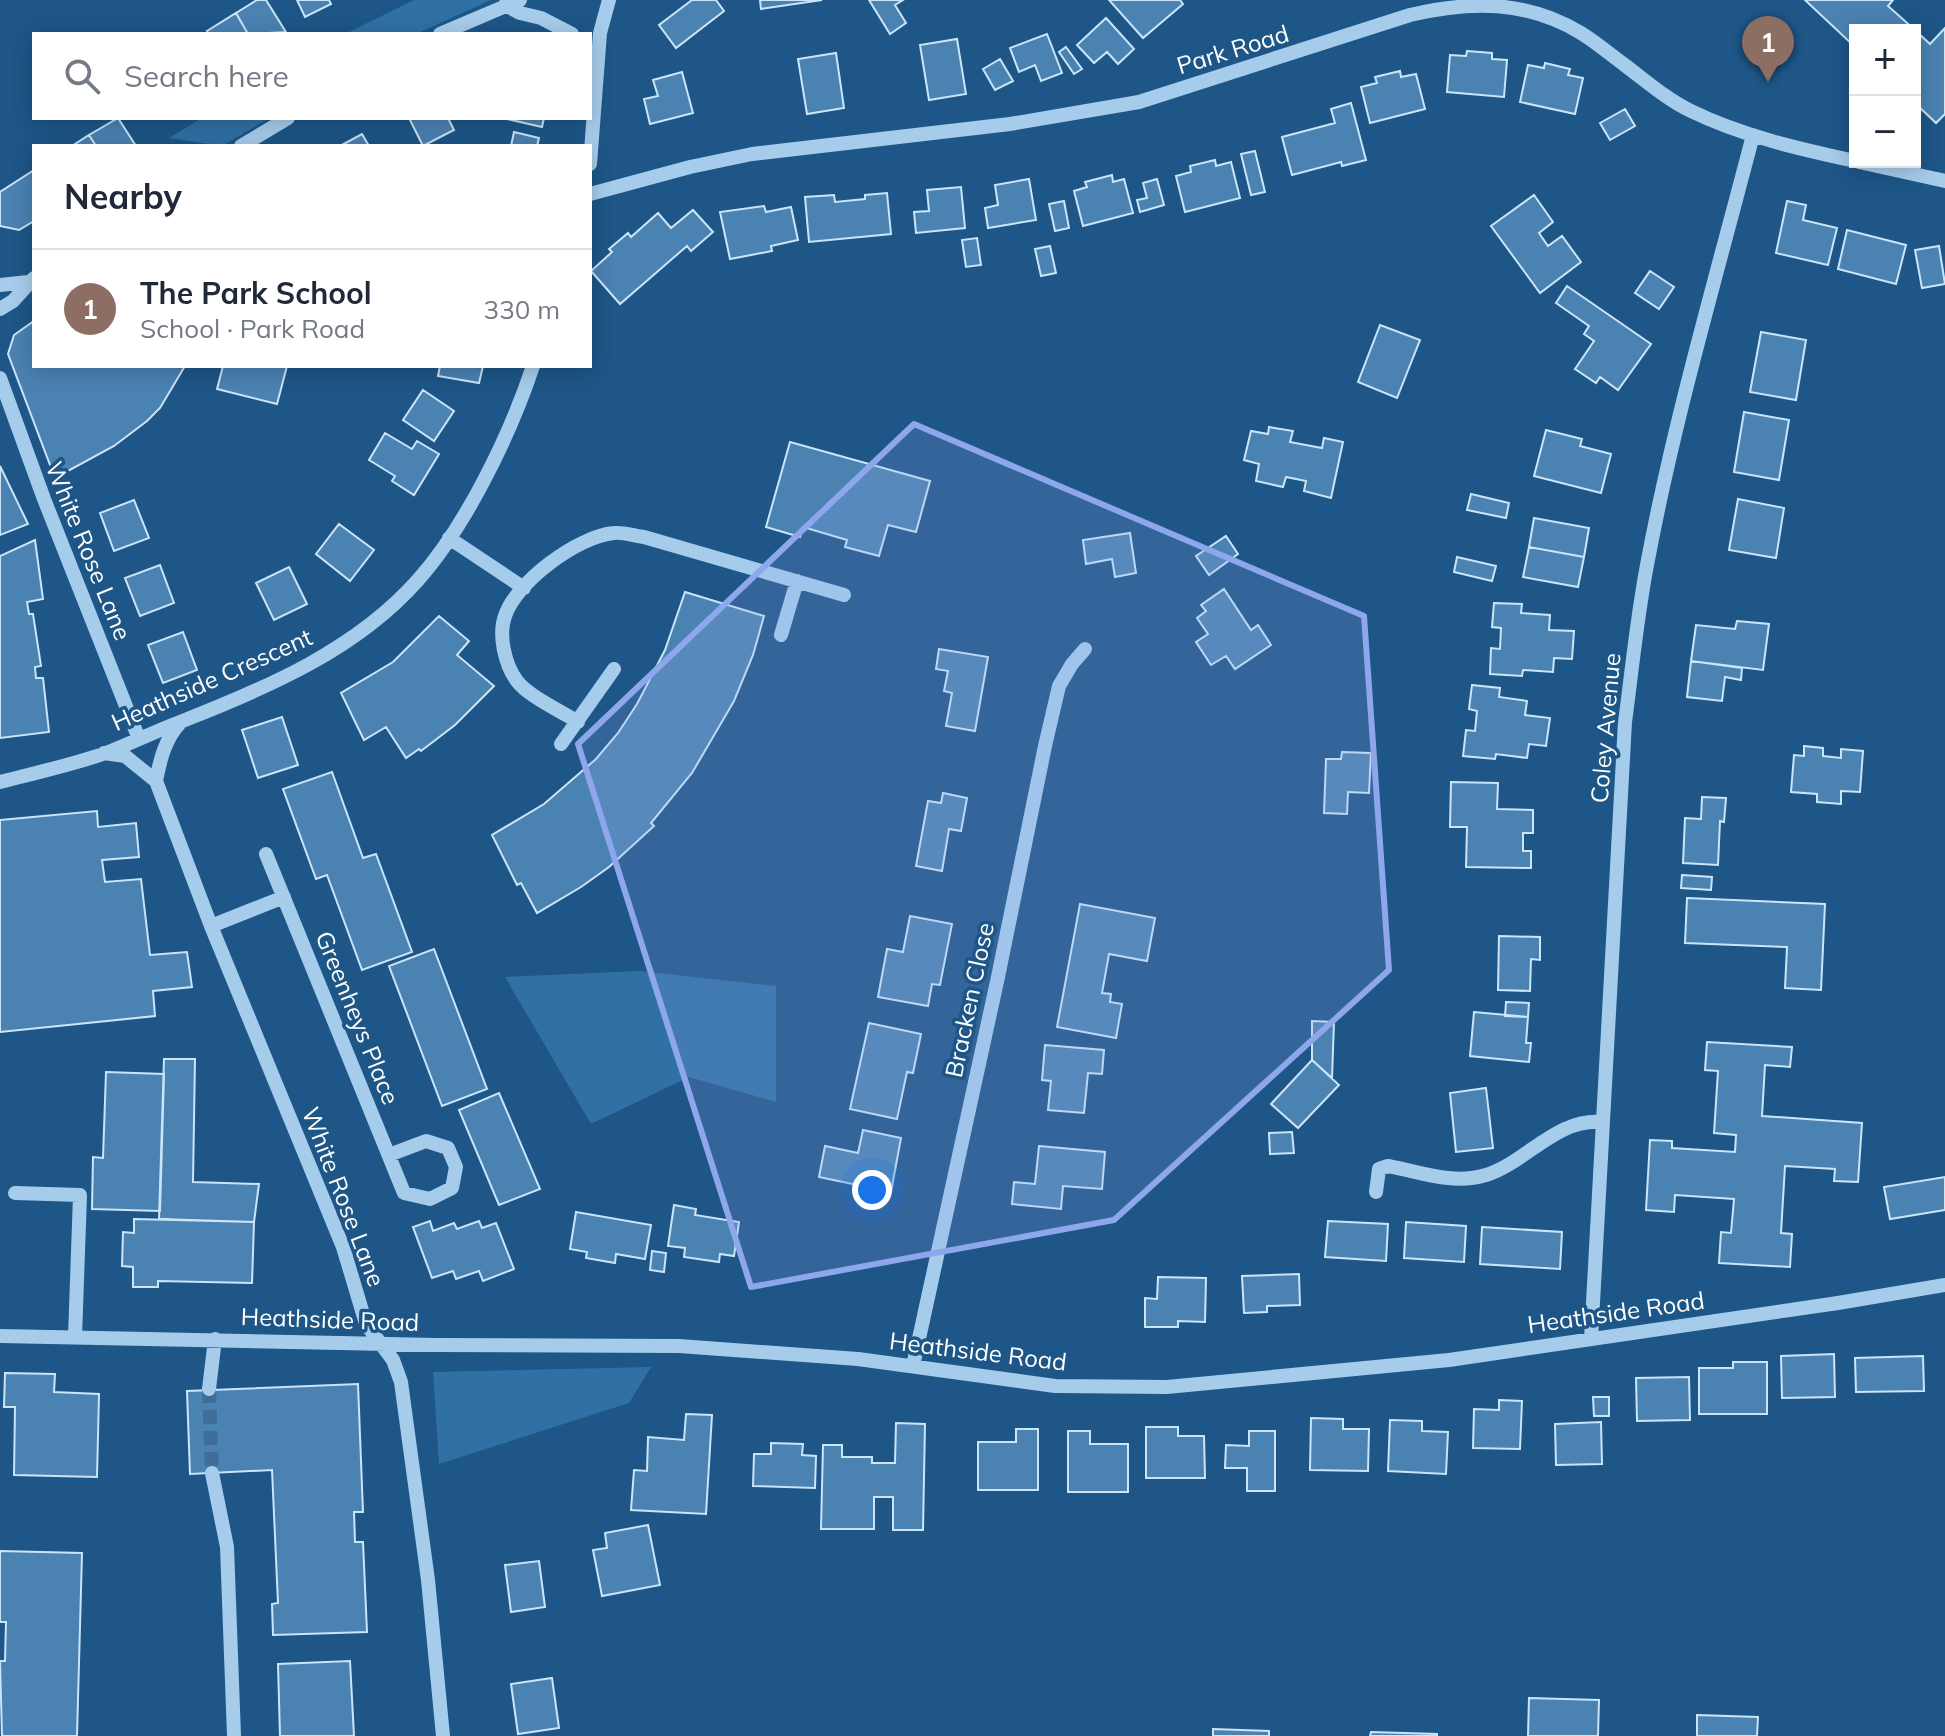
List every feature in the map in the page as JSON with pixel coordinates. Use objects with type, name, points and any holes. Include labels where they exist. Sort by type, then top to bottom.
[{"type":"street","points":[[444,32],[520,0]]},
{"type":"street","points":[[592,108],[594,51],[609,0]]},
{"type":"street","name":"Park Road","points":[[592,193],[752,154],[1010,124],[1139,102],[1410,15],[1447,7],[1491,4],[1536,12],[1580,33],[1688,110],[1753,135],[1849,160]]},
{"type":"street","points":[[505,5],[568,32]]},
{"type":"street","points":[[244,144],[285,120]]},
{"type":"street","points":[[591,144],[592,120]]},
{"type":"street","name":"Coley Avenue","points":[[1591,1339],[1625,722],[1646,567],[1683,401],[1753,135]]},
{"type":"street","name":"Park Road","points":[[1885,168],[1945,181]]},
{"type":"street","points":[[0,285],[31,280]]},
{"type":"street","points":[[0,309],[13,301],[31,280]]},
{"type":"street","name":"Heathside Crescent","points":[[0,782],[104,753],[139,739],[293,672],[370,624],[410,588],[449,538],[508,429],[532,368]]},
{"type":"street","name":"White Rose Lane","points":[[0,378],[44,499],[139,739]]},
{"type":"street","points":[[578,722],[518,683],[511,672],[503,642],[505,614],[524,588],[544,567],[575,545],[614,533],[644,537],[844,595]]},
{"type":"street","points":[[449,538],[524,588]]},
{"type":"street","points":[[781,635],[797,581]]},
{"type":"street","name":"Bracken Close","points":[[913,1366],[1059,686],[1085,649]]},
{"type":"street","points":[[561,744],[614,669]]},
{"type":"street","points":[[104,753],[125,756],[156,781],[164,749],[183,720]]},
{"type":"street","name":"White Rose Lane","points":[[156,781],[211,926],[343,1247],[366,1324],[378,1344],[393,1360],[401,1382],[428,1580],[443,1736]]},
{"type":"street","name":"Greenheys Place","points":[[266,854],[404,1193],[430,1199],[452,1188],[456,1167],[448,1148],[426,1141],[389,1155]]},
{"type":"street","points":[[211,926],[284,897]]},
{"type":"street","points":[[1376,1192],[1379,1169],[1388,1166],[1445,1179],[1483,1176],[1516,1160],[1567,1127],[1585,1120],[1602,1122]]},
{"type":"street","points":[[15,1193],[80,1195],[75,1337]]},
{"type":"street","name":"Heathside Road","points":[[0,1336],[378,1344],[679,1346],[858,1359],[1055,1386],[1167,1387],[1449,1360],[1945,1285]]},
{"type":"street","points":[[209,1389],[215,1339]]},
{"type":"street","points":[[212,1473],[227,1547],[234,1736]]},
{"type":"highlighted area","points":[[914,424],[1364,616],[1389,970],[1114,1220],[751,1287],[578,744]]},
{"type":"shaded area","points":[[414,0],[491,0],[420,32],[349,32]]},
{"type":"shaded area","points":[[199,120],[266,120],[225,144],[169,138]]},
{"type":"shaded area","points":[[639,971],[776,986],[776,1102],[689,1077],[591,1124],[505,977]]},
{"type":"shaded area","points":[[651,1367],[629,1403],[439,1464],[433,1372]]},
{"type":"building","points":[[257,0],[266,0],[286,32],[247,32],[236,13]]},
{"type":"building","points":[[297,0],[329,0],[331,4],[305,17]]},
{"type":"building","points":[[692,0],[716,0],[724,11],[676,48],[659,25]]},
{"type":"building","points":[[760,0],[822,0],[761,9]]},
{"type":"building","points":[[869,0],[903,0],[895,5],[906,23],[890,34]]},
{"type":"building","points":[[1109,0],[1180,0],[1183,4],[1143,38]]},
{"type":"building","points":[[1805,0],[1893,0],[1888,6],[1908,24],[1849,24],[1849,41]]},
{"type":"building","points":[[236,13],[247,32],[208,32]]},
{"type":"building","points":[[1106,18],[1134,49],[1118,64],[1107,52],[1094,63],[1077,45]]},
{"type":"building","points":[[1945,28],[1945,114],[1936,123],[1921,109],[1921,36],[1930,44]]},
{"type":"building","points":[[1047,34],[1062,73],[1041,81],[1035,65],[1019,72],[1010,48]]},
{"type":"building","points":[[957,39],[966,94],[929,100],[920,45]]},
{"type":"building","points":[[1066,47],[1082,69],[1074,74],[1059,52]]},
{"type":"building","points":[[1467,51],[1492,53],[1492,59],[1507,60],[1504,97],[1447,92],[1450,55],[1466,56]]},
{"type":"building","points":[[836,53],[844,108],[807,114],[798,59]]},
{"type":"building","points":[[1000,59],[1013,81],[995,90],[983,69]]},
{"type":"building","points":[[1545,63],[1570,69],[1568,75],[1583,78],[1575,114],[1520,102],[1528,65],[1544,68]]},
{"type":"building","points":[[1400,71],[1401,77],[1416,74],[1425,109],[1370,123],[1361,87],[1377,83],[1375,77]]},
{"type":"building","points":[[682,72],[693,113],[650,124],[644,99],[658,96],[653,80]]},
{"type":"building","points":[[1351,103],[1366,160],[1342,166],[1341,162],[1292,175],[1282,137],[1335,123],[1331,109]]},
{"type":"building","points":[[1625,109],[1635,126],[1610,140],[1600,123]]},
{"type":"building","points":[[119,120],[135,144],[95,144],[89,135]]},
{"type":"building","points":[[410,120],[449,120],[454,130],[422,144]]},
{"type":"building","points":[[512,120],[544,120],[542,127]]},
{"type":"building","points":[[514,132],[539,138],[538,144],[511,144]]},
{"type":"building","points":[[362,134],[368,144],[344,144]]},
{"type":"building","points":[[89,135],[95,144],[75,144]]},
{"type":"building","points":[[1255,151],[1265,192],[1251,195],[1241,154]]},
{"type":"building","points":[[1215,160],[1216,166],[1231,162],[1240,198],[1185,212],[1176,176],[1191,172],[1190,166]]},
{"type":"building","points":[[32,171],[32,222],[19,230],[0,226],[0,192]]},
{"type":"building","points":[[1112,175],[1113,182],[1124,179],[1133,213],[1083,226],[1074,191],[1087,187],[1085,182]]},
{"type":"building","points":[[1029,179],[1036,220],[988,228],[985,208],[998,205],[995,185]]},
{"type":"building","points":[[1157,179],[1164,205],[1140,212],[1137,200],[1147,198],[1143,183]]},
{"type":"building","points":[[961,187],[965,228],[916,233],[914,212],[929,211],[927,190]]},
{"type":"building","points":[[887,193],[891,234],[809,242],[805,197],[834,195],[835,202]]},
{"type":"building","points":[[1534,195],[1553,222],[1539,233],[1548,246],[1562,236],[1581,262],[1540,293],[1491,226]]},
{"type":"building","points":[[1064,201],[1069,228],[1055,231],[1049,204]]},
{"type":"building","points":[[1787,201],[1806,205],[1803,220],[1837,228],[1828,265],[1776,253]]},
{"type":"building","points":[[764,206],[766,212],[791,207],[798,240],[771,246],[772,251],[730,259],[720,212]]},
{"type":"building","points":[[693,210],[713,232],[691,251],[687,246],[620,304],[592,270],[612,252],[609,249],[628,233],[631,237],[658,213],[671,228]]},
{"type":"building","points":[[1847,230],[1906,245],[1896,284],[1838,269]]},
{"type":"building","points":[[977,238],[981,265],[966,267],[962,240]]},
{"type":"building","points":[[1050,246],[1056,273],[1041,276],[1035,249]]},
{"type":"building","points":[[1939,246],[1945,284],[1922,288],[1915,250]]},
{"type":"building","points":[[1650,271],[1674,287],[1659,309],[1635,293]]},
{"type":"building","points":[[1567,286],[1651,344],[1618,390],[1600,377],[1596,383],[1575,369],[1594,341],[1584,334],[1589,326],[1556,303]]},
{"type":"building","points":[[32,322],[32,368],[184,368],[160,408],[147,421],[114,446],[55,478],[8,354],[14,335]]},
{"type":"building","points":[[1380,325],[1420,340],[1397,398],[1358,382]]},
{"type":"building","points":[[1761,332],[1806,340],[1796,400],[1750,392]]},
{"type":"building","points":[[222,368],[286,368],[277,404],[217,389]]},
{"type":"building","points":[[440,368],[483,368],[479,383],[438,376]]},
{"type":"building","points":[[423,390],[454,411],[434,441],[403,420]]},
{"type":"building","points":[[1744,412],[1789,420],[1779,480],[1734,472]]},
{"type":"building","points":[[1269,427],[1293,431],[1290,442],[1322,448],[1324,438],[1343,442],[1331,498],[1304,491],[1306,481],[1286,477],[1283,487],[1256,481],[1259,464],[1244,460],[1251,431],[1268,434]]},
{"type":"building","points":[[1546,430],[1582,439],[1580,446],[1611,454],[1601,493],[1534,476]]},
{"type":"building","points":[[385,433],[412,449],[417,441],[439,454],[414,495],[392,481],[395,476],[369,460]]},
{"type":"building","points":[[790,442],[930,481],[916,532],[888,525],[879,556],[845,547],[847,540],[803,527],[800,537],[766,527]]},
{"type":"building","points":[[0,466],[28,524],[0,535]]},
{"type":"building","points":[[1471,494],[1509,503],[1506,518],[1467,510]]},
{"type":"building","points":[[1738,499],[1784,508],[1776,558],[1729,550]]},
{"type":"building","points":[[134,500],[149,538],[114,551],[100,513]]},
{"type":"building","points":[[1534,518],[1589,528],[1584,557],[1529,547]]},
{"type":"building","points":[[339,524],[374,550],[350,581],[316,554]]},
{"type":"building","points":[[1130,533],[1136,573],[1115,577],[1112,559],[1086,564],[1083,540]]},
{"type":"building","points":[[1226,536],[1238,554],[1209,575],[1196,556]]},
{"type":"building","points":[[35,540],[43,599],[27,602],[29,614],[33,614],[41,666],[35,667],[36,678],[43,678],[49,732],[0,738],[0,556]]},
{"type":"building","points":[[1529,547],[1584,557],[1578,587],[1523,577]]},
{"type":"building","points":[[1457,557],[1496,566],[1492,581],[1454,572]]},
{"type":"building","points":[[160,565],[174,603],[140,616],[125,578]]},
{"type":"building","points":[[289,567],[307,604],[274,620],[256,583]]},
{"type":"building","points":[[1224,589],[1251,630],[1258,625],[1271,645],[1235,669],[1226,656],[1211,665],[1196,642],[1208,634],[1197,618],[1206,611],[1201,605]]},
{"type":"building","points":[[685,592],[764,616],[753,655],[734,701],[692,773],[651,823],[654,826],[609,867],[537,913],[521,883],[517,885],[492,835],[544,804],[596,759],[618,733],[665,650]]},
{"type":"building","points":[[1494,603],[1522,604],[1521,613],[1550,615],[1549,630],[1574,631],[1572,659],[1554,658],[1553,672],[1523,670],[1522,676],[1490,674],[1491,648],[1500,649],[1501,628],[1492,627]]},
{"type":"building","points":[[439,616],[469,641],[457,655],[494,686],[455,725],[421,751],[419,749],[406,758],[386,727],[364,740],[341,693],[393,662]]},
{"type":"building","points":[[1737,621],[1769,624],[1763,670],[1691,661],[1696,625],[1735,629]]},
{"type":"building","points":[[183,632],[197,670],[163,683],[148,645]]},
{"type":"building","points":[[939,649],[988,657],[975,731],[946,726],[952,693],[944,691],[948,671],[936,669]]},
{"type":"building","points":[[1691,661],[1742,668],[1741,680],[1725,677],[1722,701],[1687,697]]},
{"type":"building","points":[[1472,685],[1500,688],[1499,697],[1527,701],[1525,715],[1550,718],[1546,746],[1529,744],[1527,758],[1496,754],[1495,759],[1463,756],[1466,730],[1475,731],[1477,711],[1469,709]]},
{"type":"building","points":[[282,717],[298,765],[258,778],[242,730]]},
{"type":"building","points":[[1804,746],[1823,748],[1823,756],[1841,758],[1841,749],[1863,751],[1860,792],[1841,791],[1841,804],[1817,802],[1817,794],[1791,792],[1794,755],[1804,756]]},
{"type":"building","points":[[1342,752],[1371,753],[1369,793],[1348,792],[1347,814],[1324,813],[1326,759],[1341,759]]},
{"type":"building","points":[[332,772],[363,858],[376,854],[412,952],[362,970],[327,875],[316,879],[283,789]]},
{"type":"building","points":[[1451,782],[1498,783],[1497,809],[1533,810],[1533,833],[1523,833],[1523,851],[1531,851],[1531,868],[1466,867],[1467,827],[1450,827]]},
{"type":"building","points":[[943,793],[967,798],[961,831],[949,829],[942,871],[916,866],[928,801],[941,803]]},
{"type":"building","points":[[1702,797],[1726,798],[1724,822],[1720,821],[1718,865],[1683,863],[1685,818],[1701,819]]},
{"type":"building","points":[[97,811],[98,827],[136,823],[139,857],[102,860],[105,882],[141,879],[150,955],[187,952],[192,987],[153,991],[155,1016],[0,1032],[0,820]]},
{"type":"building","points":[[1682,875],[1712,877],[1711,890],[1681,888]]},
{"type":"building","points":[[1687,898],[1825,904],[1821,990],[1785,988],[1787,947],[1685,943]]},
{"type":"building","points":[[1080,904],[1155,918],[1147,961],[1109,954],[1102,993],[1111,994],[1110,1002],[1122,1004],[1116,1038],[1057,1027]]},
{"type":"building","points":[[910,916],[952,924],[940,985],[932,984],[928,1006],[878,997],[887,949],[903,952]]},
{"type":"building","points":[[1499,936],[1540,937],[1540,960],[1531,959],[1530,991],[1498,990]]},
{"type":"building","points":[[434,949],[487,1089],[442,1106],[389,966]]},
{"type":"building","points":[[1506,1002],[1529,1003],[1528,1017],[1505,1016]]},
{"type":"building","points":[[1474,1012],[1528,1017],[1526,1043],[1531,1043],[1529,1062],[1470,1056]]},
{"type":"building","points":[[1312,1021],[1334,1022],[1332,1078],[1312,1060]]},
{"type":"building","points":[[869,1023],[921,1034],[913,1073],[907,1072],[897,1119],[850,1109]]},
{"type":"building","points":[[1707,1042],[1792,1047],[1790,1067],[1765,1065],[1762,1116],[1862,1123],[1858,1182],[1834,1181],[1835,1169],[1785,1166],[1781,1233],[1792,1234],[1790,1267],[1719,1263],[1721,1232],[1731,1233],[1734,1199],[1675,1195],[1674,1212],[1646,1210],[1650,1140],[1672,1141],[1672,1148],[1735,1152],[1736,1135],[1714,1133],[1718,1071],[1705,1070]]},
{"type":"building","points":[[1045,1045],[1104,1050],[1102,1074],[1088,1073],[1084,1113],[1048,1110],[1051,1081],[1042,1080]]},
{"type":"building","points":[[164,1059],[195,1059],[193,1182],[259,1184],[254,1222],[159,1219]]},
{"type":"building","points":[[1312,1060],[1339,1085],[1298,1128],[1271,1104]]},
{"type":"building","points":[[106,1072],[164,1074],[160,1211],[92,1209],[93,1157],[103,1158]]},
{"type":"building","points":[[1486,1088],[1493,1148],[1456,1152],[1450,1093]]},
{"type":"building","points":[[499,1093],[540,1189],[499,1205],[459,1110]]},
{"type":"building","points":[[863,1130],[901,1138],[891,1192],[819,1177],[825,1146],[858,1153]]},
{"type":"building","points":[[1292,1132],[1294,1153],[1270,1154],[1269,1133]]},
{"type":"building","points":[[1039,1146],[1105,1152],[1102,1189],[1063,1186],[1061,1209],[1012,1204],[1014,1182],[1035,1184]]},
{"type":"building","points":[[1945,1177],[1945,1210],[1890,1219],[1884,1187]]},
{"type":"building","points":[[674,1205],[696,1209],[695,1215],[739,1222],[734,1256],[720,1254],[719,1262],[684,1257],[685,1248],[668,1246]]},
{"type":"building","points":[[576,1212],[651,1225],[645,1259],[616,1254],[615,1263],[586,1258],[587,1252],[570,1249]]},
{"type":"building","points":[[134,1219],[254,1222],[252,1283],[158,1281],[158,1287],[133,1287],[133,1267],[122,1266],[123,1232],[134,1233]]},
{"type":"building","points":[[430,1221],[433,1231],[454,1223],[457,1229],[479,1221],[482,1228],[496,1223],[514,1269],[483,1281],[479,1271],[456,1279],[453,1271],[432,1278],[413,1227]]},
{"type":"building","points":[[1328,1221],[1388,1224],[1386,1261],[1325,1257]]},
{"type":"building","points":[[1406,1222],[1466,1226],[1464,1262],[1404,1258]]},
{"type":"building","points":[[1482,1227],[1562,1232],[1560,1269],[1480,1264]]},
{"type":"building","points":[[652,1251],[666,1253],[664,1272],[650,1270]]},
{"type":"building","points":[[1299,1274],[1300,1305],[1267,1306],[1267,1312],[1244,1313],[1242,1276]]},
{"type":"building","points":[[1158,1277],[1206,1278],[1205,1322],[1178,1321],[1178,1327],[1145,1327],[1145,1298],[1157,1299]]},
{"type":"building","points":[[1834,1354],[1835,1397],[1782,1398],[1781,1356]]},
{"type":"building","points":[[1923,1356],[1924,1391],[1856,1392],[1855,1358]]},
{"type":"building","points":[[1733,1362],[1767,1362],[1767,1414],[1699,1414],[1699,1368],[1733,1368]]},
{"type":"building","points":[[5,1373],[55,1374],[54,1392],[99,1394],[97,1477],[14,1475],[15,1407],[4,1407]]},
{"type":"building","points":[[1689,1377],[1690,1420],[1637,1421],[1636,1378]]},
{"type":"building","points":[[358,1384],[363,1512],[354,1512],[355,1542],[363,1542],[367,1632],[273,1635],[272,1604],[278,1603],[272,1470],[190,1474],[187,1391]]},
{"type":"building","points":[[1593,1397],[1609,1397],[1609,1416],[1594,1416]]},
{"type":"building","points":[[1499,1400],[1522,1401],[1520,1449],[1473,1448],[1474,1409],[1499,1410]]},
{"type":"building","points":[[686,1414],[712,1415],[706,1514],[631,1510],[634,1470],[647,1471],[648,1437],[684,1440]]},
{"type":"building","points":[[1311,1418],[1343,1419],[1343,1429],[1369,1429],[1368,1471],[1310,1470]]},
{"type":"building","points":[[1390,1420],[1422,1421],[1422,1431],[1448,1432],[1446,1474],[1388,1471]]},
{"type":"building","points":[[1601,1422],[1602,1464],[1556,1465],[1555,1424]]},
{"type":"building","points":[[896,1423],[925,1424],[923,1530],[893,1530],[893,1497],[874,1497],[874,1529],[821,1529],[823,1445],[842,1445],[842,1457],[872,1457],[872,1463],[895,1463]]},
{"type":"building","points":[[1146,1427],[1178,1427],[1178,1436],[1204,1436],[1205,1478],[1146,1478]]},
{"type":"building","points":[[1016,1429],[1038,1429],[1038,1490],[978,1490],[978,1442],[1016,1442]]},
{"type":"building","points":[[1068,1431],[1090,1431],[1090,1444],[1128,1444],[1128,1492],[1068,1492]]},
{"type":"building","points":[[1249,1431],[1275,1431],[1275,1491],[1247,1491],[1247,1468],[1225,1468],[1226,1445],[1249,1446]]},
{"type":"building","points":[[771,1443],[803,1444],[802,1455],[816,1456],[815,1488],[753,1486],[754,1454],[771,1454]]},
{"type":"building","points":[[648,1525],[660,1585],[602,1596],[593,1550],[607,1548],[605,1533]]},
{"type":"building","points":[[0,1551],[82,1553],[77,1736],[2,1736],[0,1661],[5,1661],[6,1622],[0,1622]]},
{"type":"building","points":[[539,1561],[545,1607],[511,1612],[505,1565]]},
{"type":"building","points":[[350,1661],[354,1736],[280,1736],[278,1664]]},
{"type":"building","points":[[552,1678],[559,1728],[518,1734],[511,1684]]},
{"type":"building","points":[[1529,1698],[1599,1700],[1598,1736],[1528,1736]]},
{"type":"building","points":[[1697,1715],[1758,1717],[1757,1736],[1697,1736]]},
{"type":"building","points":[[1213,1729],[1269,1731],[1269,1736],[1213,1736]]},
{"type":"building","points":[[1371,1732],[1437,1734],[1437,1736],[1370,1736]]},
{"type":"tunnel","points":[[209,1389],[212,1473]]},
{"type":"place","name":"The Park School","points":[[1768,82]]}]
